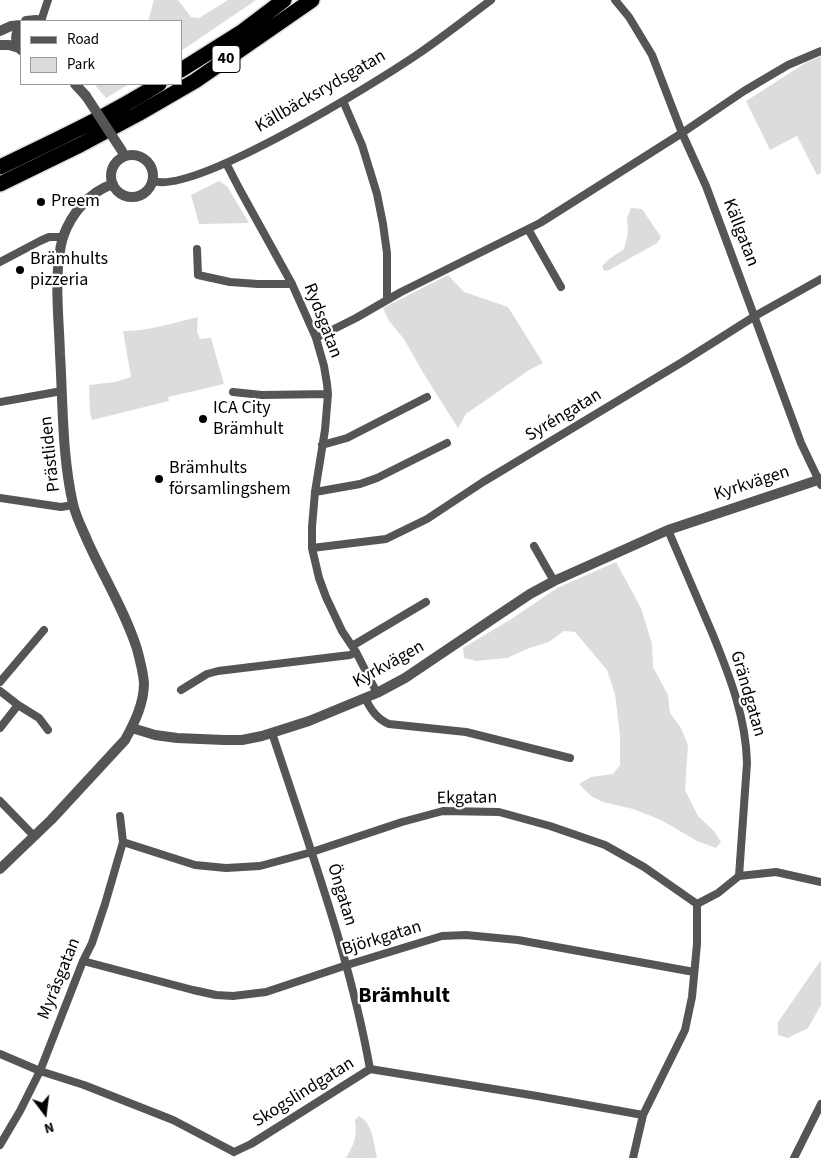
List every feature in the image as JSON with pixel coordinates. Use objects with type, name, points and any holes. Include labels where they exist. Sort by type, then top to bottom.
[{"type":"highway","name":"40","points":[[182,69],[243,31],[284,0]]},
{"type":"highway","name":"40","points":[[0,184],[105,132],[187,86],[312,0]]},
{"type":"highway","points":[[0,167],[73,132],[157,85]]},
{"type":"street","points":[[41,20],[48,0]]},
{"type":"street","name":"Källbäcksrydsgatan","points":[[153,181],[161,182],[180,179],[206,172],[279,136],[343,101],[417,55],[491,0]]},
{"type":"street","name":"Källgatan","points":[[615,0],[629,17],[652,55],[682,134],[706,186],[801,443],[820,481]]},
{"type":"street","points":[[0,31],[11,26],[20,25]]},
{"type":"street","points":[[20,27],[16,33],[20,49]]},
{"type":"street","points":[[0,45],[8,45],[20,49]]},
{"type":"street","points":[[316,338],[356,318],[387,299],[528,229],[567,207],[682,134],[744,91],[788,65],[821,50]]},
{"type":"street","points":[[76,85],[86,96],[124,153],[137,156],[148,162],[153,172],[153,181],[147,191],[140,196],[124,195],[117,191],[113,184],[111,176],[113,167],[124,153]]},
{"type":"street","points":[[343,101],[362,145],[384,224],[388,253],[387,299]]},
{"type":"street","name":"Rydsgatan","points":[[226,163],[292,284],[316,338],[324,366],[328,394],[325,430],[315,492],[312,548],[319,578],[326,597],[342,631],[354,649],[377,693]]},
{"type":"street","name":"Prästliden","points":[[113,184],[99,191],[82,204],[69,224],[64,237],[58,278],[67,472],[73,505],[79,521],[94,556],[126,619],[141,663],[144,683],[140,707],[132,728]]},
{"type":"street","points":[[528,229],[560,287]]},
{"type":"street","points":[[0,262],[50,237],[64,237]]},
{"type":"street","points":[[197,249],[198,275],[240,283],[292,284]]},
{"type":"street","name":"Syréngatan","points":[[312,548],[386,539],[427,519],[483,482],[755,316],[821,279]]},
{"type":"street","points":[[0,402],[62,391]]},
{"type":"street","points":[[233,392],[262,395],[328,394]]},
{"type":"street","points":[[322,445],[347,438],[427,398]]},
{"type":"street","points":[[315,492],[360,484],[377,478],[447,443]]},
{"type":"street","name":"Kyrkvägen","points":[[132,728],[155,735],[177,738],[242,740],[309,722],[377,693],[405,678],[514,605],[554,581],[668,530],[753,500],[820,481]]},
{"type":"street","points":[[0,498],[62,507],[73,505]]},
{"type":"street","name":"Grändgatan","points":[[668,530],[720,652],[743,721],[747,745],[747,763],[739,876]]},
{"type":"street","points":[[534,546],[554,581]]},
{"type":"street","points":[[181,690],[207,674],[218,671],[350,655],[354,649],[426,602]]},
{"type":"street","points":[[0,682],[44,630]]},
{"type":"street","points":[[0,691],[39,718],[48,730]]},
{"type":"street","points":[[365,698],[375,715],[389,724],[466,732],[570,758]]},
{"type":"street","points":[[0,728],[18,705]]},
{"type":"street","points":[[0,869],[51,820],[126,740],[132,728]]},
{"type":"street","name":"Öngatan","points":[[272,733],[347,965],[370,1069]]},
{"type":"street","points":[[0,801],[34,836]]},
{"type":"street","name":"Ekgatan","points":[[122,842],[195,865],[242,868],[260,866],[312,852],[443,810],[500,812],[550,826],[605,845],[644,867],[697,904]]},
{"type":"street","name":"Myråsgatan","points":[[0,1145],[40,1071],[83,961],[92,943],[122,842],[120,816]]},
{"type":"street","points":[[633,1158],[643,1115],[685,1030],[692,997],[697,944],[697,904],[718,894],[739,876],[776,872],[821,882]]},
{"type":"street","name":"Björkgatan","points":[[83,961],[193,990],[216,995],[233,996],[266,992],[442,936],[466,935],[518,940],[694,972]]},
{"type":"street","name":"Skogslindgatan","points":[[0,1054],[40,1071],[84,1085],[173,1120],[233,1155],[370,1069],[643,1115]]},
{"type":"street","points":[[794,1158],[821,1104]]},
{"type":"green space","points":[[154,0],[178,0],[191,17],[199,18],[228,0],[256,0],[182,50],[182,20],[148,20]]},
{"type":"green space","points":[[821,56],[821,173],[817,175],[797,136],[770,150],[746,101],[807,62]]},
{"type":"green space","points":[[95,85],[127,85],[106,98]]},
{"type":"green space","points":[[219,181],[227,186],[249,223],[199,224],[191,195]]},
{"type":"green space","points":[[631,208],[642,209],[661,237],[657,243],[604,271],[602,266],[624,249],[628,233],[627,218]]},
{"type":"green space","points":[[448,275],[464,292],[508,307],[543,363],[529,370],[466,414],[458,428],[404,339],[389,321],[383,308]]},
{"type":"green space","points":[[198,317],[197,331],[200,339],[211,338],[224,384],[168,397],[169,401],[92,420],[89,385],[115,382],[131,377],[123,331],[152,328]]},
{"type":"green space","points":[[616,562],[641,608],[652,644],[653,667],[668,695],[670,713],[681,728],[688,745],[685,790],[698,816],[714,831],[721,842],[716,848],[697,841],[661,820],[633,809],[603,802],[591,796],[579,784],[591,777],[613,774],[620,765],[620,736],[615,694],[607,670],[575,632],[564,631],[549,642],[529,648],[507,658],[476,661],[464,658],[463,648],[513,618],[557,588]]},
{"type":"green space","points":[[821,960],[821,1005],[808,1028],[788,1038],[778,1035],[778,1022]]},
{"type":"green space","points":[[359,1116],[364,1119],[370,1129],[377,1158],[346,1158],[355,1140],[355,1120]]},
{"type":"place","name":"Preem","points":[[41,202]]},
{"type":"place","name":"Brämhults pizzeria","points":[[20,270]]},
{"type":"place","name":"ICA City Brämhult","points":[[203,419]]},
{"type":"place","name":"Brämhults församlingshem","points":[[159,479]]},
{"type":"district","name":"Brämhult","points":[[404,997]]}]
